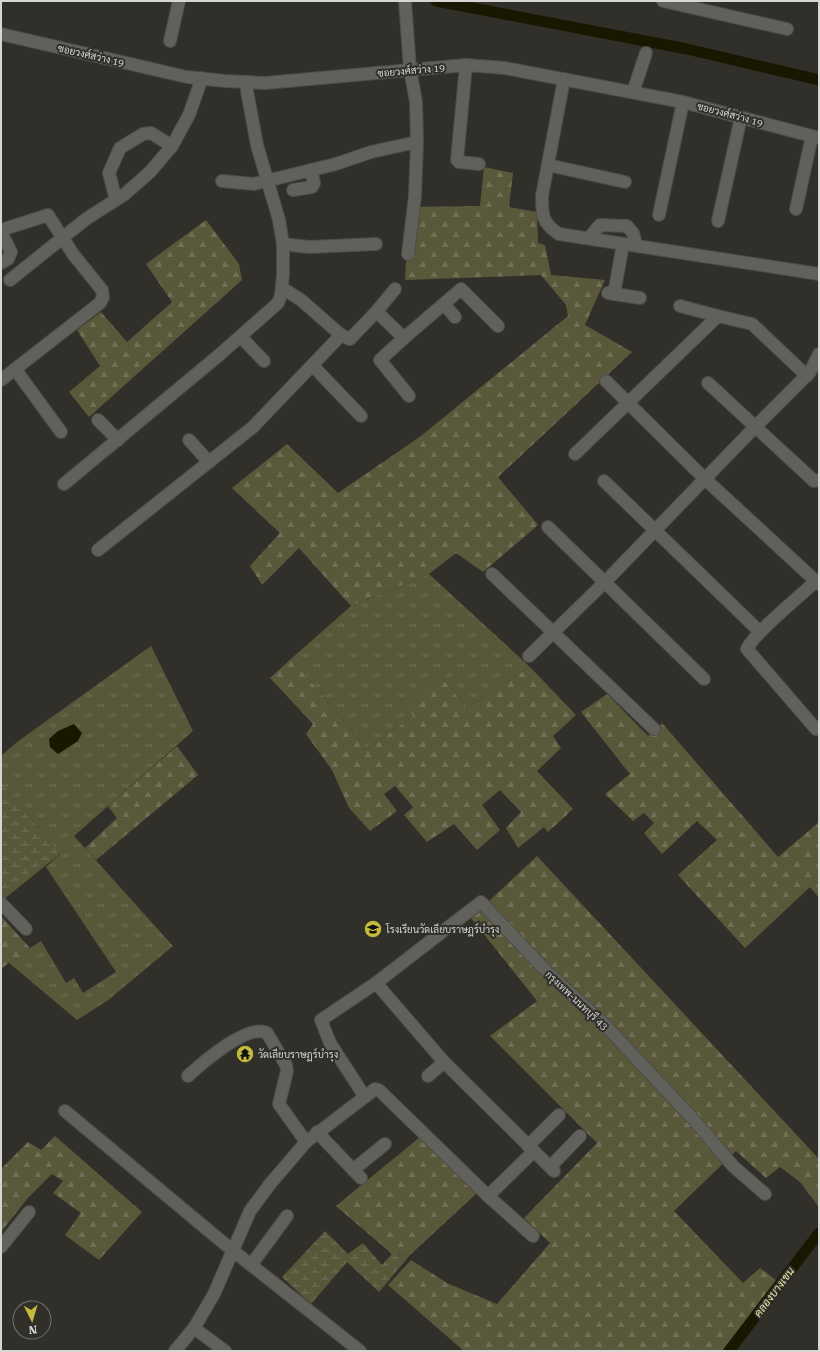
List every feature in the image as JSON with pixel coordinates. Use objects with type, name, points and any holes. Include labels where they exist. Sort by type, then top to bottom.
[{"type":"street","points":[[170,41],[179,1]]},
{"type":"street","points":[[663,1],[787,29]]},
{"type":"street","points":[[405,2],[410,69],[416,102],[417,142],[415,196],[408,254]]},
{"type":"street","name":"ซอยวงศ์สว่าง 19","points":[[1,34],[187,76],[247,82],[266,83],[466,65],[505,68],[683,102],[816,137]]},
{"type":"street","points":[[633,92],[646,52]]},
{"type":"street","points":[[466,65],[457,160],[459,162],[479,164]]},
{"type":"street","points":[[10,280],[86,218],[125,194],[150,172],[172,146],[189,115],[202,78]]},
{"type":"street","points":[[564,79],[542,203],[542,215],[549,227],[559,234],[819,274]]},
{"type":"street","points":[[64,484],[241,337],[278,303],[282,288],[283,244],[279,220],[268,180],[256,145],[248,98],[247,82]]},
{"type":"street","points":[[659,214],[683,102]]},
{"type":"street","points":[[718,221],[741,117]]},
{"type":"street","points":[[116,200],[109,173],[120,148],[143,134],[151,133],[172,146]]},
{"type":"street","points":[[796,209],[816,137]]},
{"type":"street","points":[[222,181],[254,184],[336,164],[371,152],[417,142]]},
{"type":"street","points":[[548,165],[625,182]]},
{"type":"street","points":[[293,190],[312,187],[314,183],[311,170]]},
{"type":"street","points":[[1,263],[8,259],[11,252],[1,231],[48,215],[73,254],[102,290],[103,297],[100,303],[1,380]]},
{"type":"street","points":[[589,238],[600,225],[627,226],[633,233],[636,246]]},
{"type":"street","points":[[283,244],[309,247],[376,244]]},
{"type":"street","points":[[623,244],[610,294],[640,298]]},
{"type":"street","points":[[282,288],[301,300],[346,339],[350,339],[376,312],[395,289]]},
{"type":"street","points":[[409,396],[380,360],[463,289],[498,326]]},
{"type":"street","points":[[444,304],[455,317]]},
{"type":"street","points":[[680,306],[752,324],[812,376]]},
{"type":"street","points":[[376,312],[404,338]]},
{"type":"street","points":[[575,454],[718,316]]},
{"type":"street","points":[[98,550],[252,427],[313,366],[340,335]]},
{"type":"street","points":[[241,337],[264,361]]},
{"type":"street","points":[[529,656],[605,582],[755,427],[812,376],[819,354]]},
{"type":"street","points":[[313,366],[361,416]]},
{"type":"street","points":[[15,369],[61,432]]},
{"type":"street","points":[[606,381],[705,479],[817,583],[757,636],[747,649],[816,729]]},
{"type":"street","points":[[708,383],[814,481],[819,480]]},
{"type":"street","points":[[98,420],[118,440]]},
{"type":"street","points":[[189,440],[209,462]]},
{"type":"street","points":[[604,481],[756,628]]},
{"type":"street","points":[[548,527],[704,679]]},
{"type":"street","points":[[492,574],[654,729]]},
{"type":"street","name":"กรุงเทพ-นนทบุรี 43","points":[[376,983],[481,902],[548,973],[604,1024],[694,1120],[733,1166],[765,1194]]},
{"type":"street","points":[[1,903],[26,929]]},
{"type":"street","points":[[365,1097],[330,1043],[321,1020],[376,983],[444,1062],[552,1169],[580,1136]]},
{"type":"street","points":[[188,1076],[222,1048],[251,1033],[259,1031],[268,1033],[286,1065],[287,1071],[279,1104],[306,1142]]},
{"type":"street","points":[[428,1076],[444,1062]]},
{"type":"street","points":[[175,1351],[194,1328],[214,1294],[250,1211],[306,1142],[317,1132],[375,1089],[379,1090],[488,1196],[533,1236]]},
{"type":"street","points":[[65,1111],[232,1250],[360,1351]]},
{"type":"street","points":[[488,1196],[531,1149],[559,1115]]},
{"type":"street","points":[[317,1132],[357,1174],[385,1144]]},
{"type":"street","points":[[1,1247],[29,1212]]},
{"type":"street","points":[[251,1265],[287,1216]]},
{"type":"street","points":[[194,1328],[225,1351]]},
{"type":"green space","points":[[484,167],[513,173],[509,207],[537,212],[538,243],[545,245],[551,275],[605,280],[585,325],[632,352],[498,477],[538,525],[483,572],[456,553],[429,574],[351,606],[299,548],[262,585],[250,566],[280,533],[232,488],[287,444],[338,493],[421,436],[568,316],[566,305],[541,275],[405,280],[409,207],[480,206]]},
{"type":"green space","points":[[206,220],[239,264],[242,280],[89,417],[69,392],[100,366],[77,330],[101,312],[127,342],[172,302],[146,264]]},
{"type":"green space","points":[[429,574],[530,667],[467,708],[441,677],[413,716],[367,750],[292,658],[351,606]]},
{"type":"green space","points":[[151,646],[193,731],[74,836],[173,946],[107,1001],[77,1020],[8,962],[41,941],[66,983],[74,978],[83,993],[116,972],[46,867],[60,854],[5,787],[1,787],[1,756],[17,742]]},
{"type":"green space","points":[[292,658],[367,750],[413,716],[407,702],[441,677],[467,708],[530,667],[576,715],[553,736],[561,748],[537,771],[573,809],[548,832],[544,827],[518,848],[506,828],[521,812],[500,790],[482,805],[500,830],[477,850],[454,824],[427,842],[404,815],[413,807],[395,786],[384,794],[397,811],[370,831],[349,808],[332,770],[306,734],[313,724],[270,678]]},
{"type":"green space","points":[[607,694],[648,736],[662,723],[778,857],[819,822],[819,898],[810,887],[745,948],[678,875],[717,840],[697,821],[662,854],[644,833],[654,823],[644,813],[633,821],[605,794],[630,774],[581,712]]},
{"type":"green space","points":[[177,746],[198,775],[96,860],[85,848],[117,818],[108,806]]},
{"type":"green space","points":[[1,787],[5,787],[60,854],[4,899],[1,896]]},
{"type":"green space","points":[[537,856],[819,1159],[819,1207],[800,1182],[780,1167],[766,1178],[736,1151],[674,1211],[743,1283],[760,1268],[776,1280],[722,1351],[464,1351],[388,1285],[411,1260],[447,1283],[497,1304],[550,1243],[524,1218],[597,1143],[490,1036],[537,1001],[471,918]]},
{"type":"green space","points":[[1,916],[30,948],[2,968],[1,968]]},
{"type":"green space","points":[[55,1136],[142,1212],[99,1260],[65,1235],[81,1213],[53,1193],[63,1181],[52,1174],[27,1199],[1,1232],[1,1169],[28,1142],[41,1150]]},
{"type":"green space","points":[[420,1137],[477,1193],[410,1255],[392,1254],[336,1206]]},
{"type":"green space","points":[[325,1231],[348,1254],[363,1243],[382,1265],[392,1254],[410,1255],[379,1292],[347,1262],[311,1304],[282,1277]]},
{"type":"shaded area","points":[[74,724],[82,733],[78,741],[58,754],[50,747],[49,739],[58,731]]},
{"type":"waterway","points":[[436,1],[687,49],[819,80]]},
{"type":"waterway","name":"คลองบางเขน","points":[[729,1351],[819,1233]]},
{"type":"place","name":"โรงเรียนวัดเลียบราษฏร์บำรุง","points":[[373,929]]},
{"type":"place","name":"วัดเลียบราษฏร์บำรุง","points":[[245,1054]]}]
